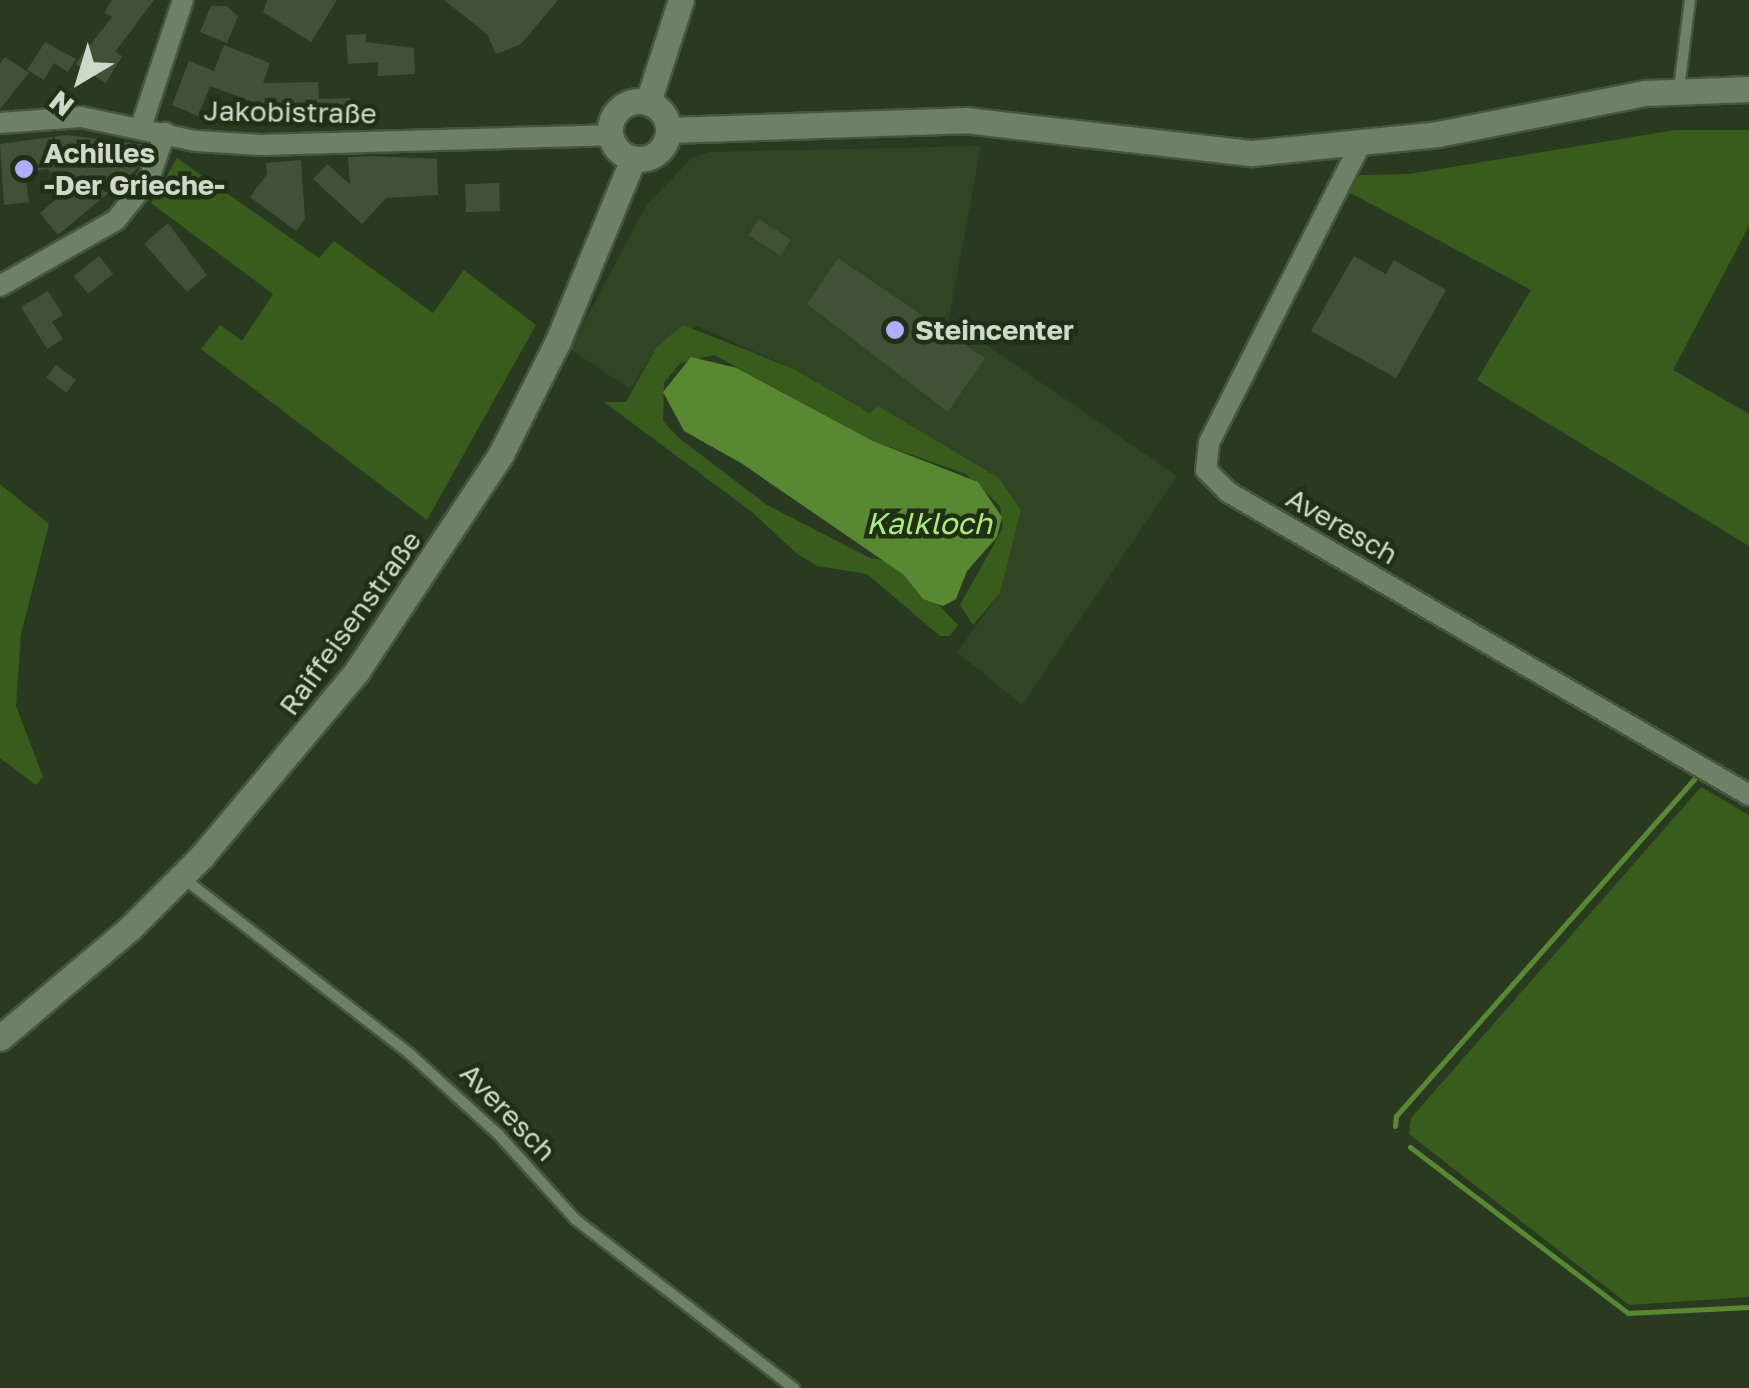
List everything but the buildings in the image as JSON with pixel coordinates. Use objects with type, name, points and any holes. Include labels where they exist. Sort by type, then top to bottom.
[{"type":"street","points":[[141,127],[182,0]]},
{"type":"street","points":[[648,102],[682,0]]},
{"type":"street","points":[[668,130],[965,120],[1252,153],[1355,154],[1679,90],[1749,88]]},
{"type":"street","points":[[648,102],[662,112],[668,130],[657,153],[633,159],[610,136],[619,109],[648,102]]},
{"type":"street","name":"Jakobistraße","points":[[0,123],[81,116],[261,145],[610,136]]},
{"type":"street","points":[[0,286],[116,220],[149,179],[165,132]]},
{"type":"street","name":"Averesch","points":[[1355,154],[1209,443],[1206,470],[1228,492],[1749,795]]},
{"type":"street","name":"Raiffeisenstraße","points":[[0,1038],[181,877],[326,712],[454,530],[538,383],[633,159]]},
{"type":"lane","points":[[1679,90],[1690,0]]},
{"type":"lane","name":"Averesch","points":[[181,877],[410,1054],[498,1134],[575,1219],[794,1388]]},
{"type":"shaded area","points":[[1675,130],[1749,130],[1749,226],[1673,370],[1749,414],[1749,546],[1477,380],[1531,290],[1349,192],[1360,175],[1409,174]]},
{"type":"shaded area","points":[[981,146],[949,319],[1177,476],[1022,705],[957,652],[1000,593],[1021,510],[966,457],[939,448],[879,406],[871,413],[794,369],[697,326],[656,348],[630,389],[570,349],[647,204],[692,158],[709,152]]},
{"type":"shaded area","points":[[177,158],[319,258],[334,241],[433,313],[464,270],[536,325],[427,520],[201,349],[220,325],[242,341],[273,294],[151,203]]},
{"type":"shaded area","points":[[683,325],[794,369],[870,413],[878,406],[999,478],[1021,510],[1000,593],[973,625],[960,605],[1003,528],[1000,506],[966,474],[873,441],[714,355],[680,363],[664,383],[663,421],[679,438],[767,505],[870,558],[897,562],[958,625],[950,636],[940,636],[867,574],[817,566],[796,553],[752,512],[604,402],[626,402],[656,348]]},
{"type":"shaded area","points":[[0,484],[49,524],[21,634],[16,706],[43,777],[36,785],[0,758]]},
{"type":"shaded area","points":[[1701,787],[1749,815],[1749,1297],[1629,1305],[1409,1134],[1411,1118]]},
{"type":"water","name":"Kalkloch","points":[[691,357],[737,368],[873,441],[978,482],[1002,517],[997,537],[967,571],[956,599],[943,606],[923,599],[904,575],[741,463],[684,431],[663,392]]},
{"type":"waterway","points":[[1395,1126],[1396,1116],[1694,779]]},
{"type":"waterway","points":[[1410,1147],[1628,1313],[1749,1307]]},
{"type":"place","name":"Achilles -Der Grieche-","points":[[24,169]]},
{"type":"place","name":"Steincenter","points":[[895,330]]}]
